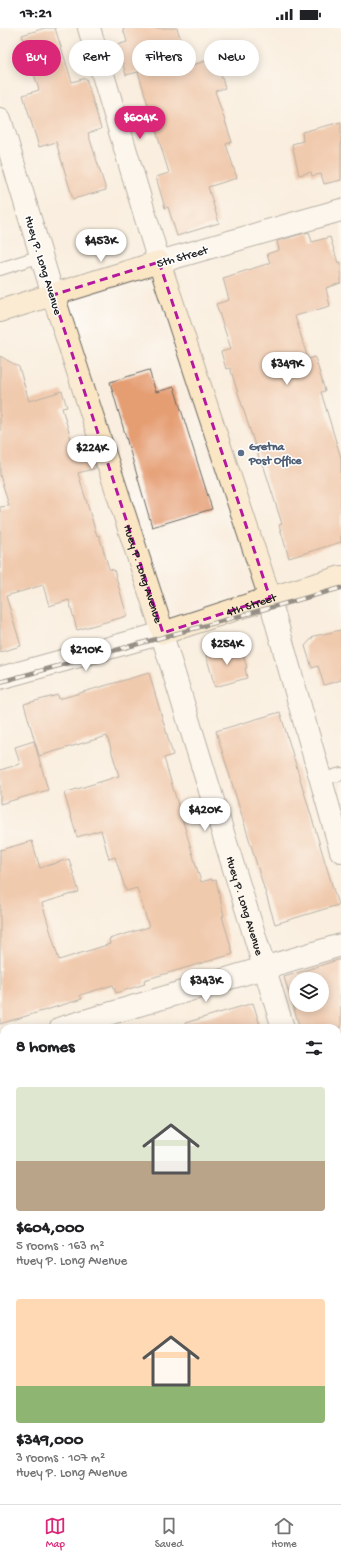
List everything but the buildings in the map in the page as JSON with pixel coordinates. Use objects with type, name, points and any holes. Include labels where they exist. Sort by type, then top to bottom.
[{"type":"main road","name":"5th Street","points":[[0,311],[53,296],[159,262]]},
{"type":"main road","points":[[159,262],[270,598]]},
{"type":"main road","name":"Huey P. Long Avenue","points":[[53,296],[163,633]]},
{"type":"main road","name":"4th Street","points":[[163,633],[270,598],[341,577]]},
{"type":"street","points":[[89,28],[159,262]]},
{"type":"street","name":"Huey P. Long Avenue","points":[[0,119],[53,296]]},
{"type":"street","name":"5th Street","points":[[159,262],[341,210]]},
{"type":"street","points":[[270,598],[331,777],[341,851]]},
{"type":"street","name":"Huey P. Long Avenue","points":[[163,633],[162,638],[282,1024]]},
{"type":"street","name":"4th Street","points":[[0,678],[163,633]]},
{"type":"street","points":[[75,1024],[341,945]]},
{"type":"lane","points":[[0,269],[41,256]]},
{"type":"highlighted area","points":[[159,262],[270,598],[163,633],[53,295]]},
{"type":"railway","points":[[0,682],[341,588]]},
{"type":"place","name":"Gretna Post Office","points":[[241,453]]}]
